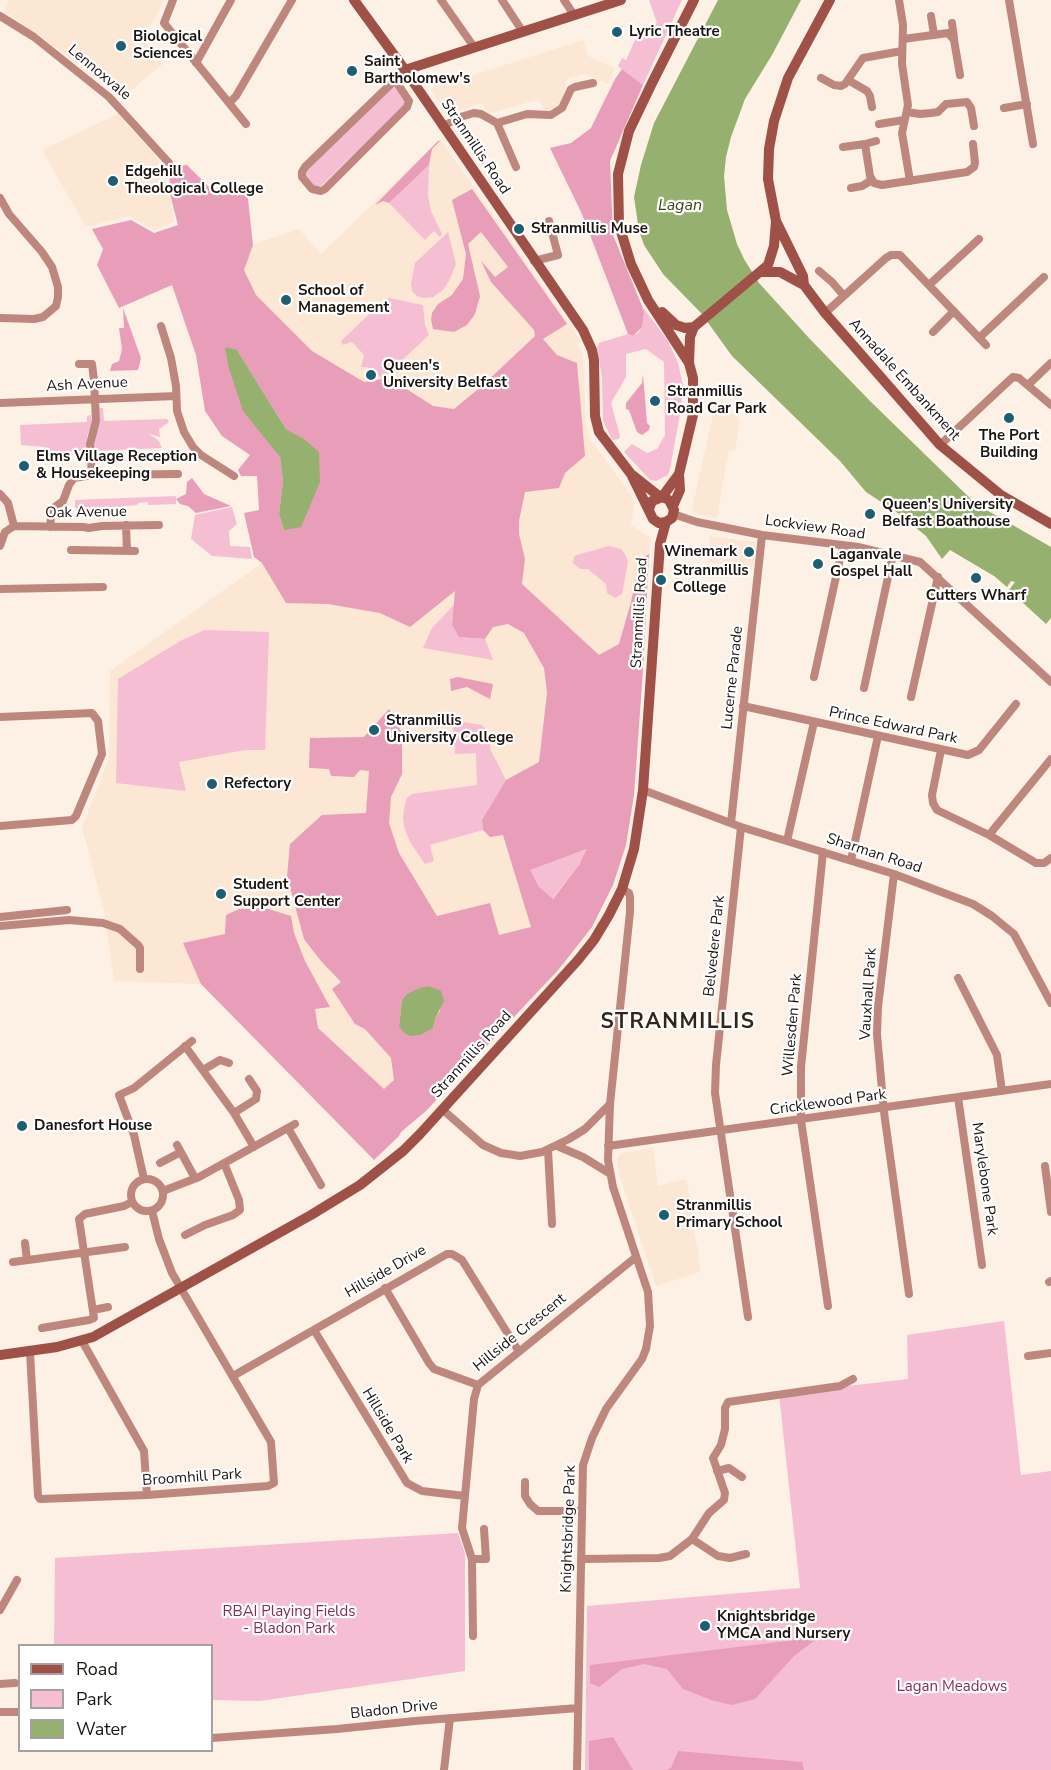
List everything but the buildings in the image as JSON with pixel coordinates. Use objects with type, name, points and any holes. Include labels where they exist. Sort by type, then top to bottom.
[{"type":"street","points":[[173,0],[164,24],[246,124]]},
{"type":"street","points":[[196,63],[231,0]]},
{"type":"street","points":[[229,103],[236,96],[292,0]]},
{"type":"street","name":"Stranmillis Road","points":[[354,0],[405,70],[589,340],[594,360],[595,416],[599,432],[631,474],[649,509],[650,517],[667,516]]},
{"type":"street","points":[[441,0],[474,47]]},
{"type":"street","points":[[502,0],[523,32]]},
{"type":"street","points":[[564,0],[574,15]]},
{"type":"street","points":[[395,80],[409,100],[407,107],[325,189],[321,191],[312,189],[302,177],[305,167],[405,70],[621,0]]},
{"type":"street","points":[[690,363],[645,294],[630,264],[619,225],[617,200],[618,174],[629,131],[694,0]]},
{"type":"street","name":"Annadale Embankment","points":[[804,285],[803,276],[776,221],[768,179],[769,149],[774,121],[788,78],[830,0]]},
{"type":"street","points":[[899,0],[907,95],[907,112],[902,133],[910,181]]},
{"type":"street","points":[[1009,0],[1033,144]]},
{"type":"street","name":"Lennoxvale","points":[[0,16],[34,37],[110,97],[169,163]]},
{"type":"street","points":[[931,16],[934,35]]},
{"type":"street","points":[[952,23],[960,75]]},
{"type":"street","points":[[903,39],[948,33],[954,40]]},
{"type":"street","points":[[821,78],[838,86],[845,84],[863,58],[902,51]]},
{"type":"street","points":[[848,80],[867,91],[872,107]]},
{"type":"street","points":[[497,123],[527,114],[545,116],[557,113],[571,89],[593,83]]},
{"type":"street","points":[[907,112],[920,114],[938,112],[946,104],[967,102],[971,108],[974,126]]},
{"type":"street","points":[[1004,108],[1026,104]]},
{"type":"street","points":[[443,127],[457,118],[474,113],[481,114],[497,123],[516,167]]},
{"type":"street","points":[[879,124],[904,120]]},
{"type":"street","points":[[843,147],[876,141]]},
{"type":"street","points":[[865,144],[872,180],[882,185],[970,171],[975,162],[973,144]]},
{"type":"street","points":[[851,188],[862,186],[872,180]]},
{"type":"street","points":[[0,198],[9,214],[52,267],[58,287],[56,306],[43,317],[0,318]]},
{"type":"street","points":[[534,261],[558,255],[549,221]]},
{"type":"street","name":"Annadale Embankment","points":[[760,273],[772,256],[776,221]]},
{"type":"street","points":[[930,285],[979,239]]},
{"type":"street","points":[[825,314],[886,258],[896,254],[904,256],[986,345]]},
{"type":"street","points":[[819,271],[844,296]]},
{"type":"street","name":"Annadale Embankment","points":[[760,273],[780,272],[804,285],[825,314],[940,445],[1001,495],[1051,524]]},
{"type":"street","points":[[645,294],[676,325],[685,328],[696,325],[760,273]]},
{"type":"street","points":[[979,338],[1044,277]]},
{"type":"street","points":[[933,332],[954,311]]},
{"type":"street","name":"Stranmillis Road","points":[[667,516],[680,490],[679,474],[693,411],[690,337],[696,325]]},
{"type":"street","points":[[161,326],[171,358],[179,421],[193,447],[201,455],[234,476]]},
{"type":"street","points":[[1028,385],[1051,363]]},
{"type":"street","points":[[79,364],[92,364],[96,421],[90,444],[92,476]]},
{"type":"street","points":[[940,445],[1013,377],[1020,378],[1051,405]]},
{"type":"street","name":"Ash Avenue","points":[[0,403],[176,396]]},
{"type":"street","points":[[50,527],[52,509],[65,499],[71,481],[78,477],[178,474]]},
{"type":"street","name":"Stranmillis Road","points":[[0,1355],[30,1352],[93,1337],[311,1215],[360,1185],[403,1151],[443,1110],[594,940],[622,889],[634,849],[643,790],[660,544],[669,500],[661,497],[631,474]]},
{"type":"street","points":[[649,509],[652,501],[661,497],[679,474]]},
{"type":"street","points":[[0,494],[8,503],[14,526],[5,532],[0,546]]},
{"type":"street","name":"Lockview Road","points":[[667,516],[762,535],[893,554],[920,562],[1051,682]]},
{"type":"street","points":[[71,550],[131,551],[126,525]]},
{"type":"street","name":"Oak Avenue","points":[[14,526],[83,526],[89,528],[159,525]]},
{"type":"street","name":"Lucerne Parade","points":[[731,823],[762,535]]},
{"type":"street","points":[[814,677],[843,545]]},
{"type":"street","points":[[864,688],[893,554]]},
{"type":"street","points":[[911,697],[938,577]]},
{"type":"street","points":[[0,589],[103,587]]},
{"type":"street","name":"Prince Edward Park","points":[[743,706],[962,754],[974,753],[1016,704]]},
{"type":"street","points":[[0,717],[92,713],[98,720],[102,754],[101,761],[76,816],[72,820],[0,826]]},
{"type":"street","points":[[787,841],[814,722]]},
{"type":"street","points":[[851,860],[878,736]]},
{"type":"street","points":[[941,750],[932,795],[937,810],[989,835],[1036,863],[1044,863],[1051,858]]},
{"type":"street","points":[[989,835],[1051,759]]},
{"type":"street","name":"Sharman Road","points":[[643,790],[741,827],[894,873],[963,900],[1005,926],[1021,945],[1051,1003]]},
{"type":"street","name":"Belvedere Park","points":[[741,827],[715,1093],[748,1317]]},
{"type":"street","name":"Willesden Park","points":[[824,852],[801,1066],[801,1120],[828,1306]]},
{"type":"street","name":"Vauxhall Park","points":[[894,873],[877,1024],[884,1108],[909,1294]]},
{"type":"street","name":"Knightsbridge Park","points":[[577,1770],[583,1465],[592,1438],[606,1409],[642,1359],[649,1338],[650,1302],[609,1173],[610,1104],[630,912],[629,893],[622,889]]},
{"type":"street","points":[[0,917],[67,910]]},
{"type":"street","points":[[0,926],[69,920],[103,923],[120,928],[140,948],[140,969]]},
{"type":"street","points":[[958,978],[997,1055],[1002,1091]]},
{"type":"street","points":[[144,1179],[134,1135],[119,1095],[134,1088],[188,1043],[203,1070],[234,1113],[254,1147]]},
{"type":"street","points":[[203,1070],[220,1060],[229,1063]]},
{"type":"street","points":[[234,1113],[256,1099],[257,1091],[249,1079]]},
{"type":"street","name":"Cricklewood Park","points":[[608,1146],[1051,1083]]},
{"type":"street","name":"Marylebone Park","points":[[958,1097],[982,1265]]},
{"type":"street","points":[[443,1110],[475,1139],[492,1150],[520,1156],[557,1146],[585,1129],[610,1104]]},
{"type":"street","points":[[163,1191],[195,1178],[292,1126],[321,1185]]},
{"type":"street","points":[[557,1146],[574,1152],[609,1173]]},
{"type":"street","points":[[160,1163],[179,1148],[195,1178]]},
{"type":"street","points":[[548,1150],[552,1224]]},
{"type":"street","points":[[185,1235],[233,1215],[240,1209],[239,1200],[224,1163]]},
{"type":"street","points":[[1045,1166],[1051,1212]]},
{"type":"street","points":[[144,1179],[158,1183],[163,1191],[163,1201],[152,1211],[138,1209],[132,1202],[132,1189],[137,1182],[144,1179]]},
{"type":"street","points":[[93,1314],[79,1223],[81,1216],[132,1202]]},
{"type":"street","name":"Broomhill Park","points":[[30,1352],[40,1499],[147,1495],[268,1486],[274,1483],[271,1442],[180,1288],[165,1257],[152,1211]]},
{"type":"street","points":[[25,1243],[27,1260]]},
{"type":"street","points":[[13,1262],[125,1247]]},
{"type":"street","name":"Hillside Drive","points":[[233,1376],[441,1256],[452,1254],[462,1260],[518,1350]]},
{"type":"street","name":"Hillside Crescent","points":[[472,1559],[462,1528],[474,1399],[478,1384],[636,1257]]},
{"type":"street","points":[[385,1288],[434,1369],[478,1384]]},
{"type":"street","points":[[42,1328],[89,1320],[93,1314],[108,1307]]},
{"type":"street","name":"Hillside Park","points":[[314,1330],[407,1483],[422,1491],[465,1496]]},
{"type":"street","points":[[82,1341],[144,1451],[147,1495]]},
{"type":"street","points":[[1028,1356],[1051,1353]]},
{"type":"street","points":[[581,1559],[659,1558],[670,1556],[692,1539],[709,1513],[724,1500],[713,1458],[714,1452],[721,1445],[725,1429],[725,1408],[728,1402],[840,1386],[853,1379]]},
{"type":"street","points":[[717,1471],[729,1468],[742,1477]]},
{"type":"street","points":[[525,1482],[525,1497],[538,1511],[582,1511]]},
{"type":"street","points":[[473,1636],[472,1559],[486,1559],[484,1529]]},
{"type":"street","points":[[692,1539],[718,1557],[730,1558],[747,1554]]},
{"type":"street","points":[[0,1610],[18,1580]]},
{"type":"street","points":[[0,1684],[15,1683]]},
{"type":"street","name":"Bladon Drive","points":[[213,1738],[578,1708]]},
{"type":"street","points":[[0,1713],[18,1712]]},
{"type":"street","points":[[444,1770],[450,1718]]},
{"type":"shaded area","points":[[9,0],[164,0],[155,19],[140,35],[162,65],[124,96],[5,11]]},
{"type":"shaded area","points":[[583,40],[588,56],[615,68],[608,84],[584,74],[566,79],[563,99],[557,107],[544,110],[539,99],[492,113],[485,109],[483,103],[452,113],[442,106],[430,89]]},
{"type":"shaded area","points":[[622,69],[643,85],[610,161],[613,235],[644,314],[642,327],[633,336],[628,334],[582,214],[550,148],[571,143],[591,128]]},
{"type":"shaded area","name":"Edgehill Theological College","points":[[118,114],[163,165],[174,222],[154,230],[130,216],[86,227],[42,150]]},
{"type":"shaded area","name":"Stranmillis University College","points":[[440,139],[581,341],[578,343],[583,356],[586,423],[590,439],[632,496],[634,505],[631,525],[649,537],[650,541],[643,670],[634,795],[626,845],[613,885],[592,927],[559,969],[374,1160],[201,984],[114,981],[104,911],[82,827],[109,758],[110,671],[262,563],[275,482],[172,272],[299,229],[321,254]]},
{"type":"shaded area","points":[[440,141],[432,149],[429,165],[389,203],[383,201],[375,205]]},
{"type":"shaded area","points":[[187,165],[212,190],[247,190],[253,245],[244,270],[256,295],[312,351],[364,382],[382,379],[394,381],[433,406],[454,409],[535,336],[534,330],[491,282],[481,261],[495,277],[508,267],[481,232],[468,244],[480,296],[475,314],[467,325],[454,332],[433,329],[432,313],[438,304],[452,295],[463,279],[466,254],[452,200],[472,189],[567,324],[543,339],[557,355],[577,363],[585,456],[565,473],[559,488],[525,492],[519,521],[519,534],[525,559],[522,584],[599,655],[619,644],[640,559],[649,554],[634,795],[626,845],[613,885],[592,927],[559,969],[426,1111],[401,1132],[374,1160],[201,984],[183,943],[225,934],[226,915],[239,909],[265,908],[291,916],[294,933],[305,961],[330,1007],[315,1009],[318,1028],[384,1089],[394,1080],[391,1058],[365,1029],[355,1024],[332,989],[341,982],[304,939],[287,876],[290,844],[322,815],[366,813],[369,771],[360,770],[354,777],[331,776],[329,769],[309,768],[310,738],[364,737],[389,709],[402,733],[402,774],[391,797],[389,823],[399,853],[437,916],[490,903],[499,935],[531,927],[503,835],[490,837],[483,830],[482,820],[506,780],[539,762],[547,693],[544,668],[524,633],[508,624],[493,627],[485,639],[459,637],[452,625],[455,591],[410,627],[380,613],[328,604],[286,603],[262,563],[254,557],[244,513],[259,510],[257,476],[241,476],[238,470],[250,455],[222,436],[205,411],[196,355],[172,285],[119,308],[97,265],[103,249],[92,229],[131,220],[154,233],[178,225],[170,194],[169,167]],"holes":[[[237,350],[286,429],[303,439],[284,530],[279,514],[283,481],[280,457],[267,440]],[[587,849],[579,865],[553,899],[539,887],[530,870]],[[429,986],[441,992],[440,1011],[433,1028],[399,1026],[402,1000]]]},
{"type":"shaded area","points":[[123,308],[141,358],[138,370],[110,371],[112,364],[119,361],[122,349],[119,328],[124,328]]},
{"type":"shaded area","points":[[643,374],[647,423],[650,426],[649,430],[642,435],[637,432],[629,410],[626,409],[626,403],[642,383]]},
{"type":"shaded area","points":[[715,406],[729,408],[730,413],[735,414],[740,420],[735,451],[729,450],[717,518],[696,514],[692,509]]},
{"type":"shaded area","points":[[192,478],[204,494],[231,506],[196,513],[188,506],[180,504],[176,499],[186,494],[187,482]]},
{"type":"shaded area","points":[[710,536],[756,542],[753,569],[708,562]]},
{"type":"shaded area","points":[[458,677],[493,684],[490,699],[467,687],[451,691],[450,679]]},
{"type":"shaded area","name":"Stranmillis Primary School","points":[[653,1148],[658,1186],[686,1179],[694,1214],[693,1229],[700,1272],[656,1286],[619,1174],[617,1159],[621,1153]]},
{"type":"shaded area","points":[[819,1637],[794,1656],[755,1699],[732,1705],[683,1689],[667,1669],[644,1664],[622,1669],[599,1687],[590,1683],[590,1665]]},
{"type":"shaded area","points":[[613,1737],[633,1770],[589,1770],[589,1741]]},
{"type":"shaded area","points":[[678,1751],[802,1762],[804,1770],[666,1770],[671,1768]]},
{"type":"green space","points":[[649,0],[682,0],[643,85],[618,66],[622,58],[626,60],[640,29],[657,23]]},
{"type":"green space","points":[[393,85],[405,99],[404,106],[321,186],[315,187],[304,177],[306,171]]},
{"type":"green space","points":[[429,165],[428,196],[431,211],[442,234],[440,237],[434,231],[425,240],[389,203]]},
{"type":"green space","points":[[448,232],[456,264],[449,281],[443,290],[433,297],[417,296],[412,291],[411,284],[415,263]]},
{"type":"green space","points":[[389,298],[423,305],[425,325],[429,335],[382,379],[372,368],[361,367],[364,355],[353,343],[343,345],[341,341],[384,300]]},
{"type":"green space","points":[[642,306],[668,341],[678,363],[683,385],[670,469],[668,475],[656,481],[650,480],[624,452],[632,444],[647,453],[657,449],[665,435],[664,362],[646,349],[626,354],[626,377],[611,403],[620,436],[619,439],[612,440],[603,420],[602,377],[597,348],[599,343],[638,333],[642,327],[644,314]]},
{"type":"green space","points":[[99,408],[103,408],[104,421],[167,419],[169,422],[159,429],[160,437],[149,434],[159,441],[162,448],[94,451],[94,438],[100,421]]},
{"type":"green space","points":[[91,415],[87,451],[45,454],[45,447],[21,445],[20,425],[87,422],[87,416]]},
{"type":"green space","points":[[176,496],[176,504],[148,505],[148,502],[124,507],[75,508],[75,500]]},
{"type":"green space","points":[[232,507],[237,524],[229,531],[230,546],[250,547],[252,559],[212,556],[191,539],[195,515]]},
{"type":"green space","points":[[609,546],[621,549],[628,562],[622,594],[615,598],[607,593],[606,584],[588,569],[580,569],[573,563],[577,555]]},
{"type":"green space","points":[[454,605],[452,625],[459,637],[485,639],[493,660],[423,648],[432,628]]},
{"type":"green space","points":[[205,630],[269,632],[265,750],[245,750],[179,762],[186,791],[116,783],[118,679],[182,640]]},
{"type":"green space","points":[[463,722],[482,725],[490,734],[490,749],[506,780],[482,820],[483,830],[430,845],[434,861],[425,864],[410,842],[404,827],[405,804],[407,798],[412,794],[477,785],[476,753],[455,754],[453,724]]},
{"type":"green space","points":[[588,849],[579,865],[552,899],[539,887],[529,870]]},
{"type":"green space","name":"Lagan Meadows","points":[[1004,1321],[1021,1475],[1051,1471],[1051,1770],[585,1770],[587,1606],[800,1588],[779,1394],[908,1379],[907,1335]]},
{"type":"green space","name":"RBAI Playing Fields - Bladon Park","points":[[458,1533],[465,1554],[465,1671],[260,1701],[213,1700],[213,1644],[54,1644],[55,1558]]},
{"type":"water","name":"Lagan","points":[[718,0],[801,0],[772,55],[745,99],[726,157],[724,176],[727,210],[744,259],[759,283],[809,338],[976,504],[1051,547],[1051,618],[1046,624],[1009,590],[1015,582],[1011,581],[1007,587],[994,576],[950,550],[942,559],[926,536],[895,511],[866,492],[840,461],[732,356],[701,313],[663,274],[644,245],[639,231],[634,197],[641,165],[654,123]]},
{"type":"water","points":[[225,347],[237,350],[286,429],[304,439],[319,452],[320,482],[301,527],[284,530],[279,514],[283,481],[280,457],[243,411],[228,365]]},
{"type":"water","points":[[429,986],[441,991],[444,1001],[433,1028],[420,1035],[410,1036],[399,1026],[402,1000],[407,994]]},
{"type":"place","name":"Lyric Theatre","points":[[617,32]]},
{"type":"place","name":"Biological Sciences","points":[[121,46]]},
{"type":"place","name":"Saint Bartholomew's","points":[[352,71]]},
{"type":"place","name":"Edgehill Theological College","points":[[113,181]]},
{"type":"place","name":"Stranmillis Muse","points":[[519,229]]},
{"type":"place","name":"School of Management","points":[[286,300]]},
{"type":"place","name":"Queen's University Belfast","points":[[371,375]]},
{"type":"place","name":"Stranmillis Road Car Park","points":[[655,401]]},
{"type":"place","name":"The Port Building","points":[[1009,418]]},
{"type":"place","name":"Elms Village Reception & Housekeeping","points":[[24,466]]},
{"type":"place","name":"Queen's University Belfast Boathouse","points":[[870,514]]},
{"type":"place","name":"Winemark","points":[[749,552]]},
{"type":"place","name":"Laganvale Gospel Hall","points":[[818,564]]},
{"type":"place","name":"Cutters Wharf","points":[[976,578]]},
{"type":"place","name":"Stranmillis College","points":[[661,580]]},
{"type":"place","name":"Stranmillis University College","points":[[374,730]]},
{"type":"place","name":"Refectory","points":[[212,784]]},
{"type":"place","name":"Student Support Center","points":[[221,894]]},
{"type":"place","name":"Danesfort House","points":[[22,1126]]},
{"type":"place","name":"Stranmillis Primary School","points":[[664,1215]]},
{"type":"place","name":"Knightsbridge YMCA and Nursery","points":[[705,1626]]},
{"type":"district","name":"STRANMILLIS","points":[[678,1023]]}]
